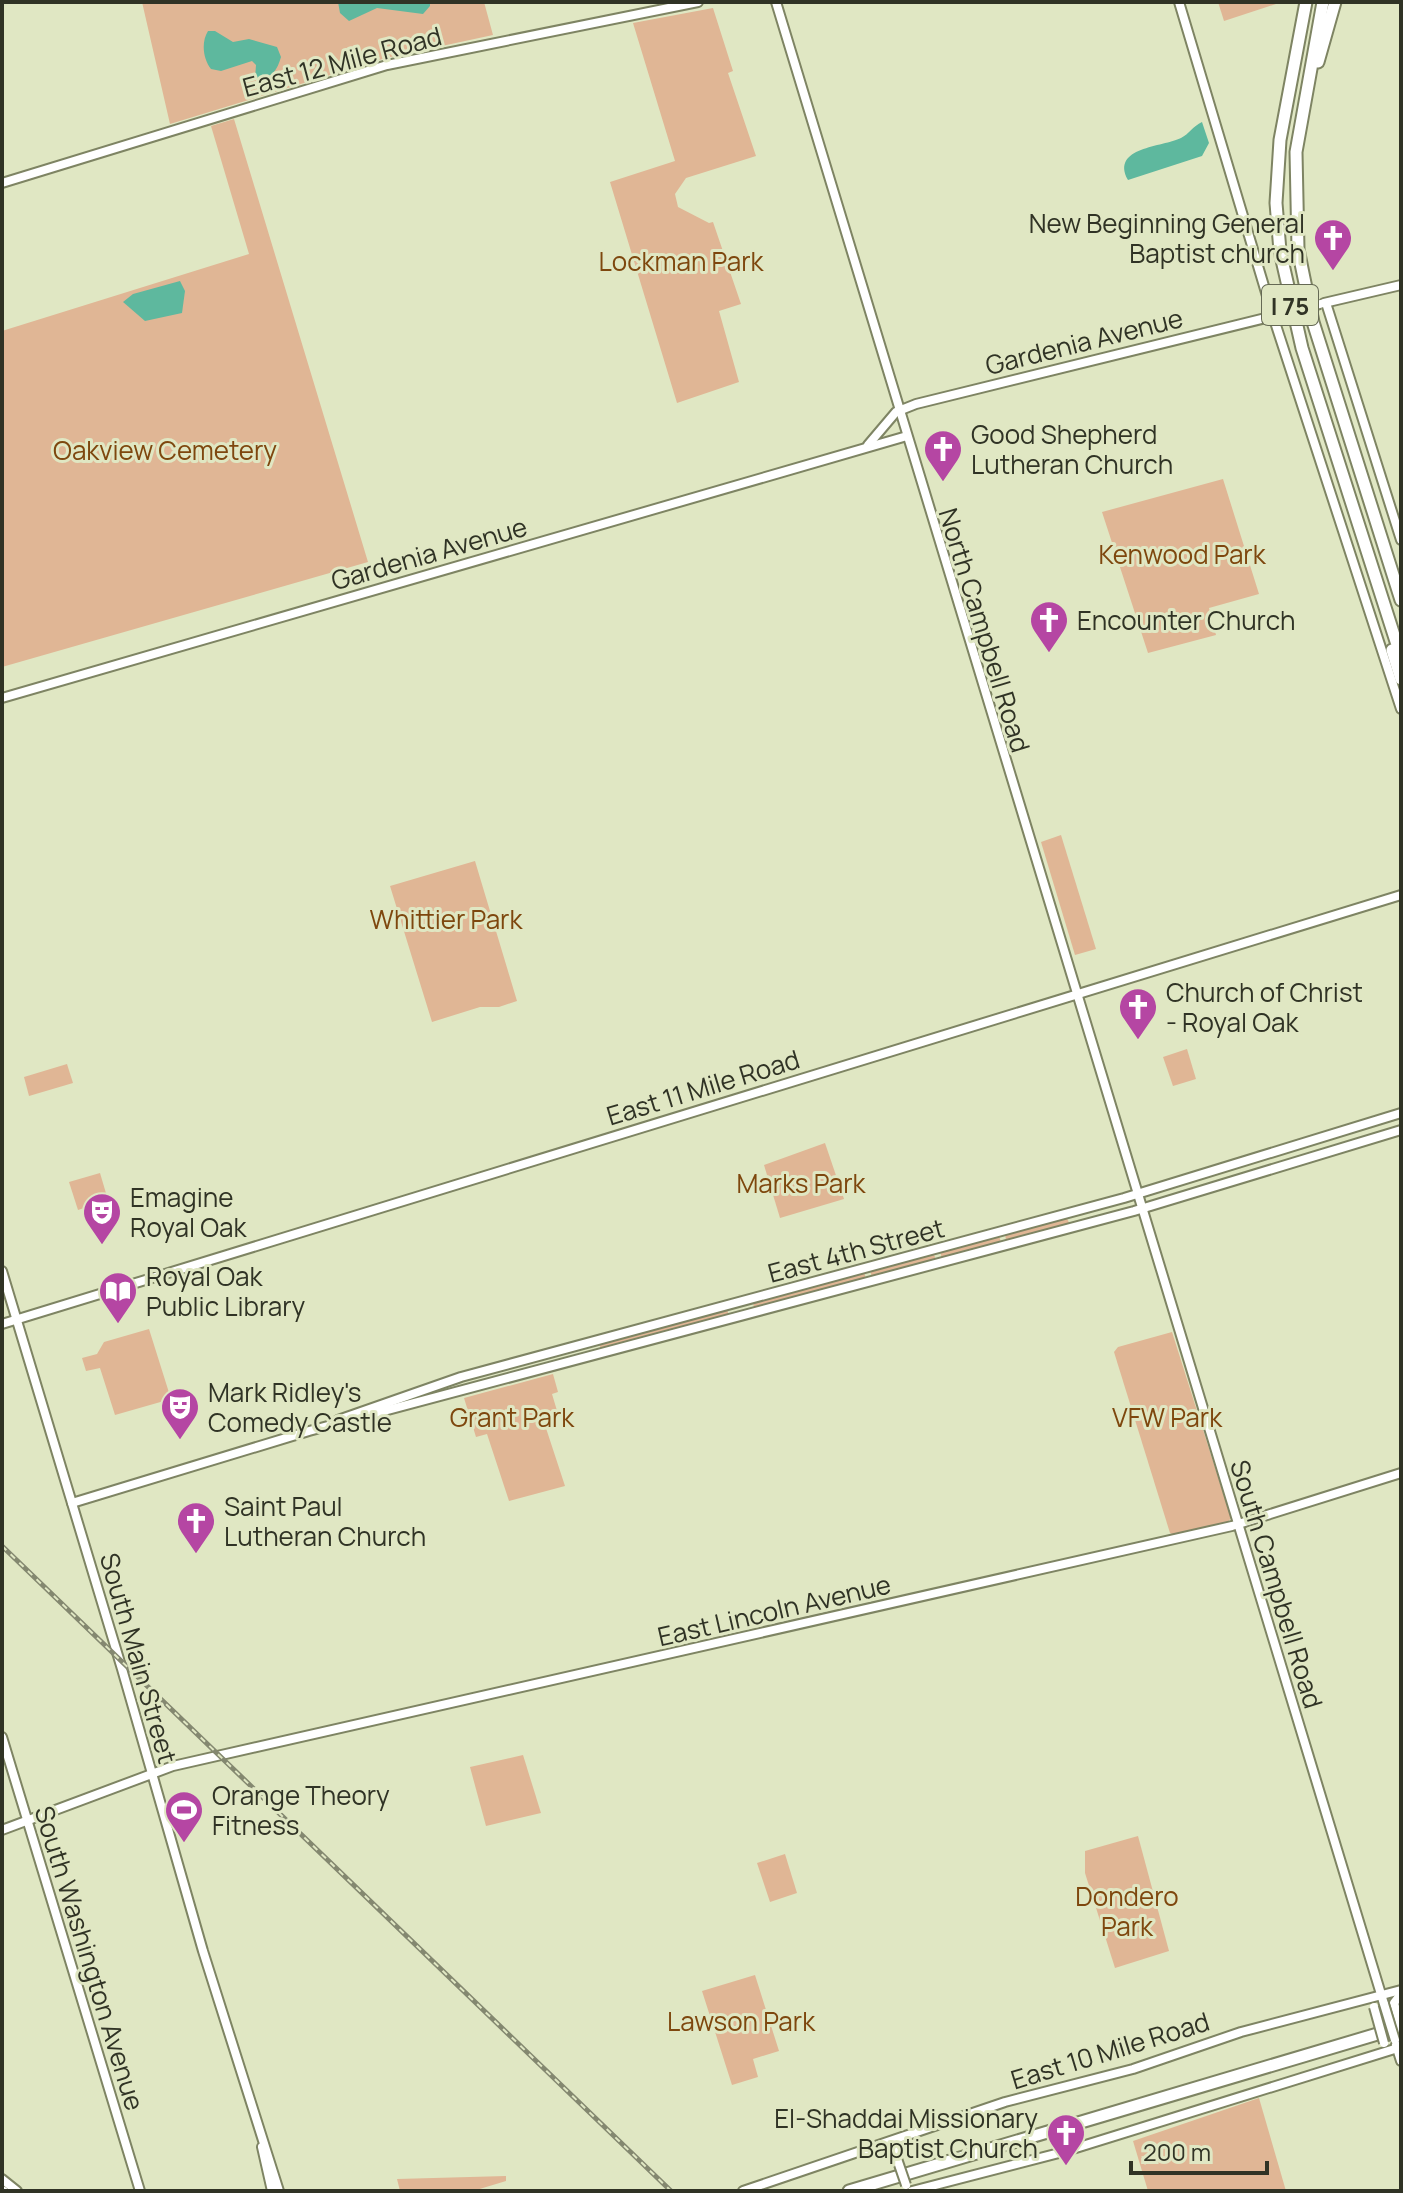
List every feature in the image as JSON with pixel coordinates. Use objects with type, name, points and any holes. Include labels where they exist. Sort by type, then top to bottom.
[{"type":"highway","points":[[1287,93],[1298,2]]},
{"type":"highway","name":"I 75","points":[[1306,2],[1287,93],[1276,191],[1286,285],[1401,657]]},
{"type":"highway","name":"I 75","points":[[1323,2],[1305,96],[1295,178],[1301,267],[1318,339],[1401,600]]},
{"type":"highway","points":[[1305,96],[1335,2]]},
{"type":"highway","points":[[1374,516],[1401,574]]},
{"type":"highway","points":[[1372,564],[1374,592],[1401,679]]},
{"type":"highway","points":[[849,2191],[1401,2027]]},
{"type":"street","name":"East 12 Mile Road","points":[[2,183],[387,65],[698,2]]},
{"type":"street","name":"North Campbell Road","points":[[776,2],[1075,994]]},
{"type":"street","points":[[1179,2],[1401,709]]},
{"type":"street","name":"Gardenia Avenue","points":[[899,410],[938,397],[1401,285]]},
{"type":"street","points":[[1323,304],[1401,540]]},
{"type":"street","points":[[868,446],[899,410]]},
{"type":"street","name":"Gardenia Avenue","points":[[2,698],[907,436]]},
{"type":"street","name":"East 11 Mile Road","points":[[2,1324],[1401,895]]},
{"type":"street","name":"South Campbell Road","points":[[1075,994],[1401,2061]]},
{"type":"street","name":"East 4th Street","points":[[322,1427],[461,1377],[1124,1198],[1401,1113]]},
{"type":"street","name":"East 4th Street","points":[[72,1503],[322,1427],[1125,1214],[1401,1130]]},
{"type":"street","points":[[1150,1189],[1147,1200],[1155,1205]]},
{"type":"street","points":[[1124,1198],[1130,1206],[1125,1214]]},
{"type":"street","name":"South Main Street","points":[[2,1271],[152,1772],[262,2147],[272,2191]]},
{"type":"street","name":"East Lincoln Avenue","points":[[2,1830],[152,1772],[1238,1524],[1401,1473]]},
{"type":"street","name":"South Washington Avenue","points":[[2,1737],[140,2191]]},
{"type":"street","points":[[1399,1995],[1401,2027]]},
{"type":"street","name":"East 10 Mile Road","points":[[743,2191],[943,2122],[1023,2097],[1133,2069],[1226,2036],[1399,1995]]},
{"type":"street","points":[[1340,2066],[1380,2049],[1384,2043],[1374,2007],[1363,2002]]},
{"type":"street","points":[[943,2122],[900,2141],[894,2150],[911,2189],[1063,2152],[1398,2045]]},
{"type":"street","name":"South Main Street","points":[[262,2147],[268,2153],[279,2191]]},
{"type":"street","points":[[2,2179],[17,2191]]},
{"type":"green space","points":[[142,2],[484,2],[493,35],[386,58],[170,124]]},
{"type":"green space","points":[[1218,2],[1279,2],[1279,3],[1224,21]]},
{"type":"green space","name":"Lockman Park","points":[[713,8],[733,71],[728,73],[756,156],[686,178],[675,194],[678,207],[709,223],[713,222],[741,304],[719,311],[739,382],[677,403],[610,182],[675,161],[633,23]]},
{"type":"green space","name":"Oakview Cemetery","points":[[234,119],[368,562],[2,667],[2,331],[249,254],[211,126]]},
{"type":"green space","name":"Kenwood Park","points":[[1223,479],[1259,594],[1209,608],[1216,635],[1148,653],[1102,512]]},
{"type":"green space","points":[[1061,835],[1096,949],[1075,955],[1041,842]]},
{"type":"green space","name":"Whittier Park","points":[[475,861],[517,1001],[499,1007],[480,1007],[432,1022],[390,886]]},
{"type":"green space","points":[[1187,1049],[1196,1079],[1173,1086],[1163,1057]]},
{"type":"green space","points":[[67,1064],[73,1083],[29,1096],[24,1077]]},
{"type":"green space","name":"Marks Park","points":[[825,1143],[844,1199],[780,1218],[764,1165]]},
{"type":"green space","points":[[100,1173],[108,1200],[78,1210],[69,1182]]},
{"type":"green space","points":[[1066,1216],[1070,1225],[1006,1241],[1005,1233]]},
{"type":"green space","points":[[999,1236],[1001,1242],[942,1259],[940,1251]]},
{"type":"green space","points":[[933,1252],[936,1260],[872,1278],[870,1270]]},
{"type":"green space","points":[[864,1272],[866,1279],[754,1309],[753,1301]]},
{"type":"green space","points":[[727,1309],[729,1316],[601,1350],[599,1343]]},
{"type":"green space","points":[[149,1329],[171,1399],[115,1415],[100,1368],[86,1371],[82,1358],[97,1354],[104,1342]]},
{"type":"green space","name":"VFW Park","points":[[1172,1332],[1231,1518],[1227,1523],[1174,1535],[1170,1533],[1114,1352],[1118,1347]]},
{"type":"green space","name":"Grant Park","points":[[553,1374],[558,1392],[552,1394],[558,1414],[543,1419],[565,1486],[509,1501],[487,1434],[476,1437],[464,1398]]},
{"type":"green space","points":[[523,1755],[541,1813],[486,1826],[470,1767]]},
{"type":"green space","name":"Dondero Park","points":[[1138,1836],[1169,1951],[1115,1968],[1085,1873],[1085,1851]]},
{"type":"green space","points":[[785,1854],[797,1893],[770,1902],[757,1863]]},
{"type":"green space","name":"Lawson Park","points":[[755,1975],[779,2051],[753,2059],[758,2077],[732,2085],[702,1991]]},
{"type":"green space","points":[[1259,2098],[1286,2191],[1148,2191],[1133,2141]]},
{"type":"green space","points":[[506,2176],[506,2181],[473,2191],[400,2191],[397,2179]]},
{"type":"water","points":[[338,2],[430,2],[430,6],[423,14],[377,8],[349,21],[340,13]]},
{"type":"water","points":[[208,31],[215,31],[233,42],[249,39],[277,47],[281,57],[278,66],[272,74],[261,78],[255,78],[256,65],[252,61],[221,71],[211,69],[204,50]]},
{"type":"water","points":[[1202,122],[1209,143],[1202,156],[1128,180],[1124,169],[1132,155],[1181,138]]},
{"type":"water","points":[[180,281],[185,291],[182,313],[145,321],[123,302],[133,294]]},
{"type":"railway","points":[[2,1546],[671,2191]]},
{"type":"place","name":"New Beginning General Baptist church","points":[[1333,272]]},
{"type":"place","name":"Good Shepherd Lutheran Church","points":[[943,483]]},
{"type":"place","name":"Encounter Church","points":[[1049,654]]},
{"type":"place","name":"Church of Christ - Royal Oak","points":[[1138,1041]]},
{"type":"place","name":"Emagine Royal Oak","points":[[102,1246]]},
{"type":"place","name":"Royal Oak Public Library","points":[[118,1325]]},
{"type":"place","name":"Mark Ridley's Comedy Castle","points":[[180,1441]]},
{"type":"place","name":"Saint Paul Lutheran Church","points":[[196,1555]]},
{"type":"place","name":"Orange Theory Fitness","points":[[184,1844]]},
{"type":"place","name":"El-Shaddai Missionary Baptist Church","points":[[1066,2167]]}]
